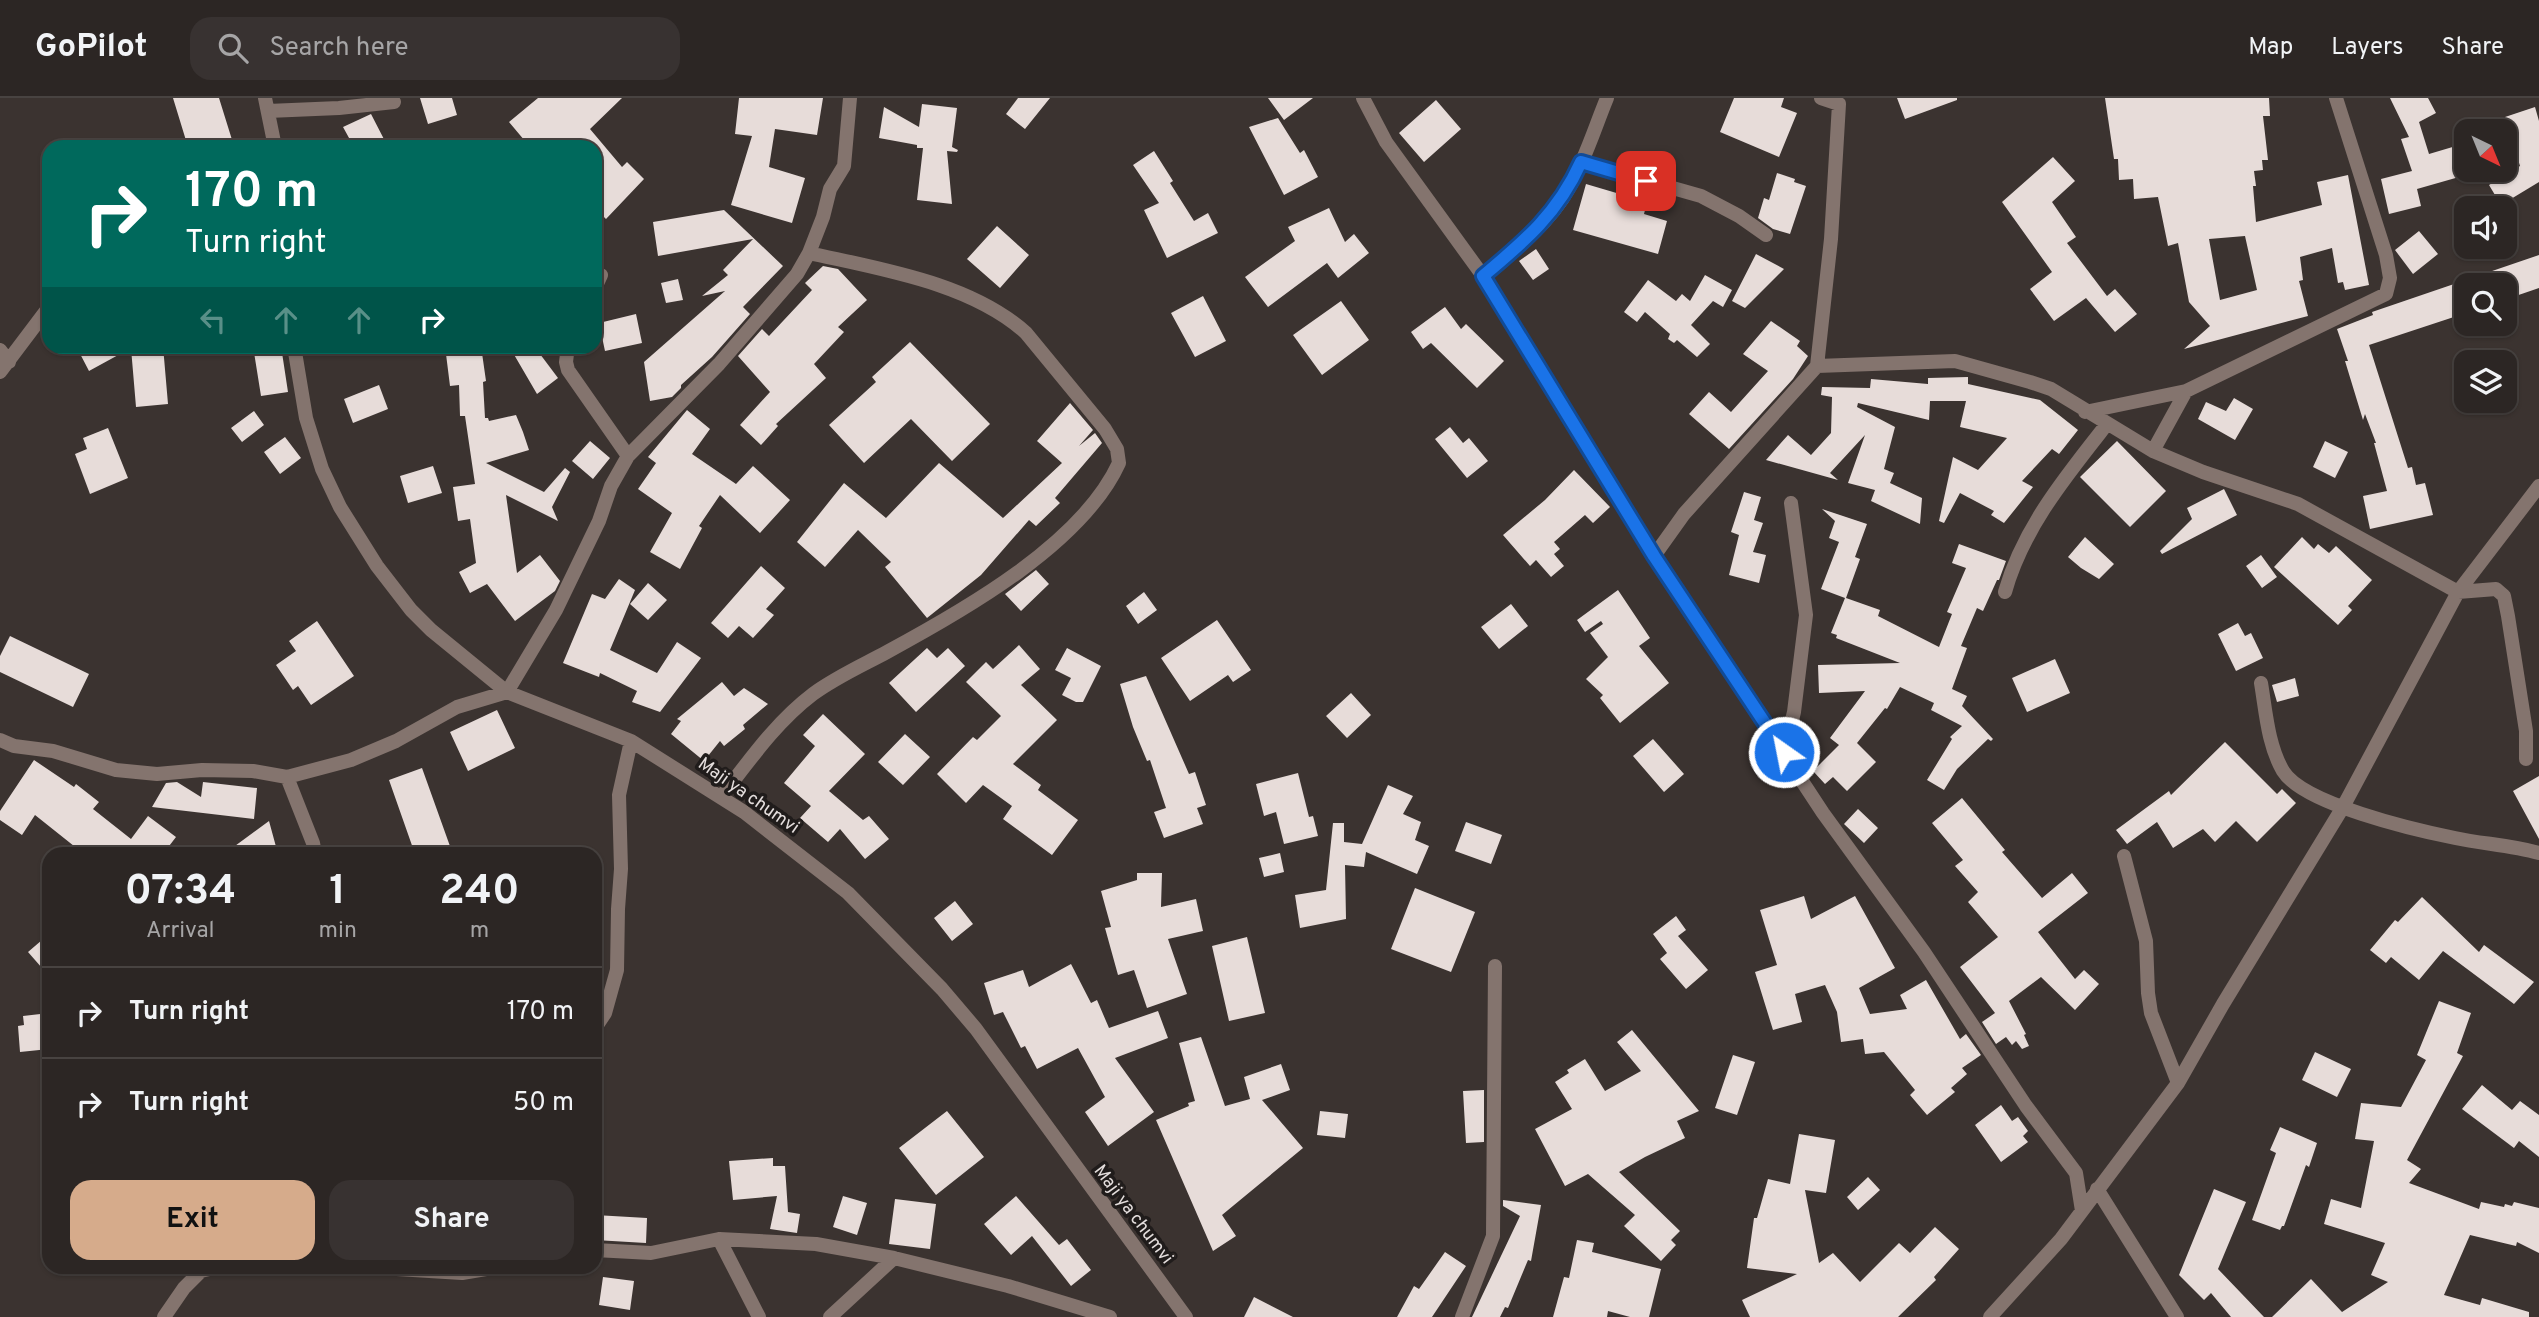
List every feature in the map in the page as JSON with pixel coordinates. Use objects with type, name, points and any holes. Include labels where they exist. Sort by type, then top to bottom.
[{"type":"street","points":[[0,740],[14,746],[53,751],[116,770],[157,774],[202,770],[253,771],[287,777],[351,760],[396,741],[457,707],[507,692],[556,610],[599,521],[611,486],[628,456],[719,364],[797,274],[809,253],[823,217],[830,189],[844,166],[850,98]]},
{"type":"street","points":[[1363,98],[1386,142],[1483,276],[1654,556],[1823,813],[1966,1013],[2026,1106],[2076,1173],[2082,1211]]},
{"type":"street","points":[[1483,276],[1521,245],[1547,218],[1569,188],[1608,98]]},
{"type":"street","points":[[1654,556],[1684,514],[1817,366],[1832,239],[1839,101],[1821,98]]},
{"type":"street","points":[[2085,412],[2186,391],[2386,294],[2390,278],[2385,255],[2336,98]]},
{"type":"street","points":[[274,140],[266,104],[339,108],[394,102]]},
{"type":"street","points":[[1581,162],[1701,196],[1739,216],[1766,235]]},
{"type":"street","points":[[721,797],[764,741],[813,694],[964,608],[1014,575],[1065,533],[1097,497],[1119,463],[1117,449],[1105,429],[1026,333],[1013,321],[977,302],[923,280],[809,253]]},
{"type":"street","points":[[3,361],[42,315]]},
{"type":"street","name":"Maji ya chumvi","points":[[295,354],[306,418],[323,469],[340,507],[377,566],[411,610],[431,630],[507,692],[631,741],[721,797],[800,854],[848,893],[942,989],[976,1029],[1186,1317]]},
{"type":"street","points":[[567,354],[568,370],[628,456]]},
{"type":"street","points":[[1817,366],[1955,361],[2051,389],[2153,451],[2203,472],[2298,504],[2458,592],[2496,589],[2504,596],[2526,731],[2526,759]]},
{"type":"street","points":[[2153,451],[2186,391]]},
{"type":"street","points":[[2005,592],[2012,565],[2035,522],[2065,477],[2107,424]]},
{"type":"street","points":[[1990,1317],[2082,1211],[2178,1083],[2343,807],[2458,592],[2539,486]]},
{"type":"street","points":[[1784,752],[1794,712],[1806,615],[1791,503]]},
{"type":"street","points":[[2261,683],[2271,743],[2284,772],[2292,783],[2301,789],[2343,807],[2453,838],[2539,853]]},
{"type":"street","points":[[602,1018],[617,970],[621,869],[619,795],[631,741]]},
{"type":"street","points":[[287,777],[314,847]]},
{"type":"street","points":[[2124,856],[2146,941],[2151,1013],[2178,1083]]},
{"type":"street","points":[[1462,1317],[1493,1236],[1495,966]]},
{"type":"street","points":[[2097,1189],[2177,1317]]},
{"type":"street","points":[[719,1239],[759,1317]]},
{"type":"street","points":[[602,1250],[651,1253],[719,1239],[816,1244],[894,1258],[1008,1286],[1110,1317]]},
{"type":"street","points":[[831,1317],[894,1258]]},
{"type":"street","points":[[164,1317],[184,1288],[198,1274]]},
{"type":"building","points":[[173,98],[219,98],[232,140],[186,140]]},
{"type":"building","points":[[420,98],[452,98],[457,115],[428,124]]},
{"type":"building","points":[[538,98],[622,98],[590,129],[599,140],[524,140],[509,122]]},
{"type":"building","points":[[739,98],[823,98],[817,135],[775,129],[769,167],[805,178],[792,223],[731,205],[752,136],[735,134]]},
{"type":"building","points":[[1018,98],[1050,98],[1025,129],[1006,114]]},
{"type":"building","points":[[1268,98],[1313,98],[1284,120]]},
{"type":"building","points":[[1734,98],[1784,98],[1781,107],[1797,113],[1779,157],[1720,132]]},
{"type":"building","points":[[1897,98],[1957,98],[1957,100],[1905,119]]},
{"type":"building","points":[[2105,98],[2269,98],[2270,116],[2263,116],[2268,160],[2262,160],[2263,170],[2254,171],[2256,222],[2322,205],[2317,182],[2348,175],[2369,285],[2345,290],[2343,282],[2338,283],[2332,248],[2300,257],[2303,280],[2299,281],[2308,316],[2184,349],[2210,326],[2189,302],[2178,243],[2168,246],[2158,197],[2134,199],[2133,179],[2119,180],[2118,159],[2114,159]],"holes":[[[2245,236],[2257,290],[2220,300],[2209,239]]]},
{"type":"building","points":[[2390,98],[2428,98],[2436,113],[2419,122],[2429,154],[2454,147],[2454,178],[2417,189],[2421,206],[2389,214],[2381,179],[2412,171],[2401,139],[2409,137]]},
{"type":"building","points":[[1436,100],[1461,129],[1424,162],[1399,133]]},
{"type":"building","points":[[922,104],[957,108],[952,147],[958,150],[947,151],[952,204],[917,200],[923,148],[879,138],[884,107],[919,127]]},
{"type":"building","points":[[2535,107],[2539,121],[2539,182],[2516,196],[2496,196],[2489,185],[2494,182],[2517,182],[2517,168],[2520,166],[2517,156],[2517,119],[2505,117]]},
{"type":"building","points":[[371,114],[384,140],[350,140],[343,127]]},
{"type":"building","points":[[1278,118],[1300,153],[1304,150],[1318,177],[1284,195],[1249,127]]},
{"type":"building","points":[[602,143],[622,167],[627,162],[644,179],[606,219],[602,215]]},
{"type":"building","points":[[1154,151],[1194,221],[1208,213],[1218,233],[1167,258],[1144,210],[1159,203],[1133,165]]},
{"type":"building","points":[[2053,157],[2075,181],[2052,202],[2076,237],[2067,243],[2107,296],[2115,289],[2137,314],[2115,332],[2086,298],[2054,321],[2030,289],[2052,272],[2002,202]]},
{"type":"building","points":[[1777,173],[1806,186],[1790,234],[1773,229],[1758,218],[1764,198],[1769,200]]},
{"type":"building","points":[[1586,184],[1647,202],[1644,214],[1667,221],[1658,254],[1573,230]]},
{"type":"building","points":[[1329,208],[1345,242],[1354,234],[1369,253],[1338,278],[1327,263],[1268,307],[1245,277],[1295,241],[1288,227]]},
{"type":"building","points":[[724,210],[783,266],[743,307],[750,314],[712,357],[681,385],[672,397],[650,401],[644,362],[725,291],[702,296],[728,275],[723,270],[753,239],[658,256],[653,222]]},
{"type":"building","points":[[997,226],[1029,255],[1000,288],[967,259]]},
{"type":"building","points":[[2419,231],[2438,254],[2413,274],[2395,250]]},
{"type":"building","points":[[1536,249],[1549,269],[1533,280],[1519,261]]},
{"type":"building","points":[[1756,254],[1784,269],[1745,308],[1732,301]]},
{"type":"building","points":[[2539,255],[2539,288],[2517,296],[2517,273],[2486,273]]},
{"type":"building","points":[[823,266],[838,269],[867,300],[838,327],[844,332],[814,364],[826,378],[776,424],[778,426],[761,445],[740,425],[770,392],[738,356],[762,329],[769,336],[812,290],[805,283]]},
{"type":"building","points":[[1705,275],[1732,290],[1723,307],[1713,301],[1691,325],[1710,344],[1697,357],[1677,340],[1674,343],[1668,339],[1670,334],[1645,312],[1637,322],[1624,312],[1648,280],[1676,301],[1682,294],[1690,301]]},
{"type":"building","points":[[678,279],[683,300],[666,303],[661,283]]},
{"type":"building","points":[[2454,284],[2454,317],[2369,345],[2408,468],[2412,467],[2416,485],[2425,483],[2433,515],[2370,529],[2363,496],[2387,491],[2376,443],[2365,414],[2363,420],[2337,329],[2373,315],[2372,312]]},
{"type":"building","points":[[1203,296],[1226,341],[1195,357],[1171,313]]},
{"type":"building","points":[[1341,301],[1369,340],[1322,375],[1293,335]]},
{"type":"building","points":[[1445,307],[1461,329],[1466,324],[1504,361],[1477,388],[1431,343],[1423,349],[1411,332]]},
{"type":"building","points":[[636,314],[642,343],[605,351],[602,322]]},
{"type":"building","points":[[1771,321],[1800,341],[1797,346],[1808,356],[1793,379],[1729,449],[1689,414],[1709,392],[1731,412],[1768,371],[1743,354]]},
{"type":"building","points":[[910,342],[990,424],[952,461],[911,419],[864,463],[829,425],[876,382],[872,377]]},
{"type":"building","points":[[80,354],[120,354],[89,371]]},
{"type":"building","points":[[132,354],[164,354],[168,404],[136,407]]},
{"type":"building","points":[[254,354],[282,354],[288,392],[261,396]]},
{"type":"building","points":[[446,354],[482,354],[486,381],[483,382],[485,418],[489,421],[516,415],[529,450],[486,463],[544,492],[565,468],[570,472],[552,507],[558,521],[506,495],[517,573],[540,555],[560,581],[555,591],[515,621],[487,584],[470,593],[459,572],[476,563],[470,519],[458,521],[453,487],[475,484],[465,416],[460,416],[459,385],[450,386]]},
{"type":"building","points":[[514,354],[540,354],[558,378],[537,394]]},
{"type":"building","points":[[1968,377],[1968,384],[2040,400],[2078,430],[2059,454],[2052,449],[2022,481],[2033,487],[2004,523],[1991,515],[1994,511],[1960,493],[1944,523],[1939,521],[1953,457],[1978,470],[2007,438],[1960,427],[1966,401],[1930,401],[1929,420],[1858,403],[1857,407],[1895,427],[1884,469],[1894,473],[1890,483],[1922,498],[1920,524],[1871,501],[1875,490],[1848,483],[1865,435],[1830,473],[1838,480],[1766,460],[1788,435],[1811,455],[1831,433],[1832,397],[1821,395],[1822,387],[1870,388],[1871,379],[1928,384],[1928,378]]},
{"type":"building","points":[[379,385],[388,409],[353,423],[344,399]]},
{"type":"building","points":[[2234,398],[2253,409],[2235,440],[2198,419],[2206,402],[2226,411]]},
{"type":"building","points":[[1070,403],[1093,430],[1079,446],[1095,433],[1102,443],[1055,498],[1060,503],[1036,526],[1029,520],[981,575],[927,618],[885,567],[891,562],[858,530],[825,567],[797,542],[844,483],[886,518],[939,463],[1003,518],[1062,463],[1037,441]]},
{"type":"building","points":[[687,410],[710,429],[692,454],[736,484],[753,466],[790,500],[760,533],[720,495],[699,526],[702,528],[680,569],[650,552],[672,513],[638,489],[656,463],[648,457]]},
{"type":"building","points":[[254,411],[264,425],[242,442],[231,428]]},
{"type":"building","points":[[1450,427],[1463,443],[1469,438],[1488,461],[1467,478],[1435,439]]},
{"type":"building","points":[[108,428],[128,478],[90,494],[75,454],[87,449],[83,438]]},
{"type":"building","points":[[285,437],[301,458],[280,474],[264,452]]},
{"type":"building","points":[[590,441],[610,458],[593,479],[572,461]]},
{"type":"building","points":[[2117,441],[2166,491],[2130,527],[2080,477]]},
{"type":"building","points":[[2325,441],[2348,452],[2335,478],[2313,467]]},
{"type":"building","points":[[433,466],[442,493],[408,503],[400,476]]},
{"type":"building","points":[[1574,470],[1610,507],[1593,523],[1585,515],[1554,542],[1560,549],[1554,554],[1564,566],[1551,577],[1536,560],[1530,566],[1503,535],[1545,500]]},
{"type":"building","points":[[2224,489],[2237,515],[2162,554],[2160,551],[2192,519],[2187,508]]},
{"type":"building","points":[[1744,492],[1761,497],[1754,520],[1763,523],[1753,552],[1766,555],[1759,583],[1729,575],[1739,535],[1731,532]]},
{"type":"building","points":[[1822,509],[1867,524],[1855,557],[1860,559],[1846,598],[1880,610],[1878,616],[1939,647],[1952,614],[1947,612],[1966,568],[1952,563],[1959,544],[2006,561],[1983,611],[1977,608],[1961,646],[1967,648],[1952,689],[1967,696],[1962,706],[1993,739],[1988,739],[1957,769],[1944,790],[1927,780],[1952,739],[1950,737],[1962,726],[1931,710],[1934,703],[1900,687],[1887,709],[1885,708],[1857,743],[1876,762],[1847,791],[1833,777],[1825,784],[1813,771],[1839,745],[1830,738],[1865,691],[1819,693],[1818,665],[1900,663],[1836,638],[1837,635],[1831,633],[1845,598],[1821,589],[1839,542],[1829,538],[1835,521]]},
{"type":"building","points":[[2085,537],[2114,564],[2099,579],[2068,557]]},
{"type":"building","points":[[2302,537],[2314,549],[2318,544],[2329,553],[2336,546],[2372,580],[2348,606],[2352,610],[2338,625],[2274,567]]},
{"type":"building","points":[[2261,555],[2277,577],[2262,588],[2246,566]]},
{"type":"building","points":[[761,566],[785,588],[766,609],[774,615],[753,638],[739,626],[728,638],[711,623]]},
{"type":"building","points":[[1036,570],[1049,584],[1021,611],[1005,594]]},
{"type":"building","points":[[619,579],[635,590],[610,650],[657,673],[677,642],[701,658],[660,712],[632,702],[637,691],[600,673],[599,677],[563,663],[592,594],[605,599]]},
{"type":"building","points":[[648,583],[667,600],[648,620],[630,604]]},
{"type":"building","points":[[1618,590],[1650,638],[1639,646],[1669,683],[1620,723],[1600,698],[1603,695],[1586,679],[1608,657],[1590,633],[1603,624],[1601,621],[1585,632],[1577,620]]},
{"type":"building","points":[[1144,592],[1157,610],[1138,624],[1126,606]]},
{"type":"building","points":[[1511,604],[1528,626],[1499,649],[1481,627]]},
{"type":"building","points":[[1217,620],[1251,670],[1233,682],[1228,675],[1190,701],[1161,658]]},
{"type":"building","points":[[317,621],[354,676],[311,705],[298,686],[293,690],[276,665],[296,651],[289,641]]},
{"type":"building","points":[[2238,623],[2245,636],[2251,633],[2263,658],[2236,671],[2218,634]]},
{"type":"building","points":[[10,636],[89,674],[73,707],[0,672],[0,656]]},
{"type":"building","points":[[1019,645],[1040,669],[1021,685],[1057,720],[1013,764],[1041,785],[1038,790],[1078,820],[1052,855],[1003,819],[1012,806],[983,785],[966,803],[937,774],[973,737],[977,740],[1001,716],[966,682],[986,662],[993,669]]},
{"type":"building","points":[[927,648],[937,658],[948,648],[965,666],[916,712],[889,683]]},
{"type":"building","points":[[1067,648],[1101,666],[1083,702],[1076,702],[1062,695],[1071,678],[1055,670]]},
{"type":"building","points":[[2055,659],[2070,693],[2027,712],[2012,678]]},
{"type":"building","points":[[1146,676],[1189,774],[1195,772],[1206,805],[1197,808],[1203,824],[1164,838],[1154,812],[1166,808],[1150,760],[1147,761],[1133,727],[1120,684]]},
{"type":"building","points":[[2295,678],[2299,696],[2277,702],[2272,685]]},
{"type":"building","points":[[722,682],[734,696],[744,688],[768,704],[743,725],[745,729],[724,746],[720,741],[704,761],[671,734],[681,721],[677,719]]},
{"type":"building","points":[[1351,693],[1371,715],[1347,738],[1326,716]]},
{"type":"building","points":[[497,710],[515,748],[468,771],[450,732]]},
{"type":"building","points":[[823,714],[865,754],[829,791],[863,820],[869,816],[889,839],[865,859],[840,829],[828,842],[800,818],[811,806],[784,783],[815,746],[803,735]]},
{"type":"building","points":[[905,734],[930,757],[903,785],[878,762]]},
{"type":"building","points":[[1653,739],[1684,774],[1664,792],[1633,756]]},
{"type":"building","points":[[2225,742],[2277,794],[2282,789],[2296,803],[2257,842],[2236,821],[2215,842],[2203,829],[2173,848],[2157,822],[2127,844],[2116,830],[2169,791],[2171,795]]},
{"type":"building","points":[[34,760],[74,787],[76,784],[99,802],[93,809],[131,839],[148,816],[176,837],[168,847],[75,847],[35,815],[22,835],[0,820],[0,811]]},
{"type":"building","points":[[422,768],[450,847],[413,847],[389,780]]},
{"type":"building","points":[[1298,773],[1309,817],[1313,816],[1318,836],[1284,844],[1276,812],[1264,816],[1256,784]]},
{"type":"building","points":[[2539,776],[2539,839],[2513,791]]},
{"type":"building","points":[[177,782],[201,797],[203,782],[257,788],[254,819],[152,807],[166,783]]},
{"type":"building","points":[[1388,785],[1413,796],[1403,814],[1421,822],[1415,840],[1429,846],[1417,874],[1366,852],[1364,867],[1345,865],[1346,919],[1300,928],[1295,895],[1326,890],[1333,823],[1344,823],[1344,842],[1362,844]]},
{"type":"building","points":[[1962,798],[2005,850],[2002,852],[2042,898],[2072,873],[2088,893],[2038,932],[2075,979],[2084,970],[2099,984],[2075,1010],[2041,977],[2009,1001],[2026,1034],[2024,1035],[2029,1046],[2022,1049],[2016,1041],[2012,1045],[2006,1037],[1996,1044],[1982,1022],[1995,1013],[1960,967],[1998,937],[1968,902],[1978,892],[1955,866],[1963,860],[1932,823]]},
{"type":"building","points":[[1858,809],[1878,828],[1864,843],[1844,824]]},
{"type":"building","points":[[269,821],[276,847],[234,847]]},
{"type":"building","points":[[1466,822],[1502,835],[1491,864],[1455,851]]},
{"type":"building","points":[[1280,853],[1284,872],[1264,877],[1259,858]]},
{"type":"building","points":[[1137,873],[1162,873],[1161,907],[1196,899],[1203,931],[1168,939],[1187,994],[1147,1008],[1134,970],[1118,975],[1105,928],[1111,927],[1101,891],[1137,880]]},
{"type":"building","points":[[1415,888],[1475,912],[1451,972],[1391,949]]},
{"type":"building","points":[[1804,896],[1811,919],[1855,896],[1895,968],[1859,988],[1870,1014],[1907,1009],[1900,995],[1926,980],[1960,1039],[1966,1034],[1981,1055],[1962,1068],[1967,1074],[1951,1088],[1955,1092],[1927,1115],[1910,1095],[1915,1090],[1884,1052],[1865,1054],[1863,1039],[1841,1042],[1837,1012],[1825,985],[1795,994],[1802,1022],[1773,1030],[1755,972],[1777,965],[1760,910]]},
{"type":"building","points":[[2422,897],[2479,952],[2484,945],[2534,982],[2514,1004],[2443,951],[2419,980],[2391,957],[2386,963],[2370,950],[2395,920],[2398,922]]},
{"type":"building","points":[[955,901],[973,924],[952,941],[934,918]]},
{"type":"building","points":[[1676,916],[1686,930],[1678,936],[1708,970],[1686,989],[1660,959],[1667,953],[1653,934]]},
{"type":"building","points":[[1247,937],[1265,1013],[1229,1021],[1212,946]]},
{"type":"building","points":[[42,940],[42,968],[28,952]]},
{"type":"building","points":[[1071,964],[1091,1003],[1097,1000],[1109,1028],[1158,1011],[1168,1038],[1115,1058],[1154,1112],[1108,1146],[1085,1112],[1105,1097],[1078,1048],[1037,1069],[1025,1046],[1021,1048],[1003,1012],[994,1015],[984,983],[1023,970],[1029,987]]},
{"type":"building","points":[[2439,1001],[2471,1013],[2457,1053],[2463,1056],[2407,1160],[2421,1169],[2409,1183],[2479,1209],[2481,1202],[2504,1207],[2505,1204],[2512,1206],[2514,1202],[2539,1208],[2539,1253],[2517,1242],[2516,1246],[2470,1235],[2444,1295],[2480,1305],[2482,1298],[2529,1312],[2529,1317],[2272,1317],[2311,1279],[2342,1312],[2388,1282],[2371,1275],[2385,1243],[2324,1224],[2331,1199],[2361,1208],[2374,1141],[2355,1139],[2361,1103],[2401,1107],[2426,1060],[2417,1055]]},
{"type":"building","points":[[42,1014],[42,1050],[20,1052],[18,1026],[24,1025],[23,1016]]},
{"type":"building","points":[[1632,1030],[1699,1111],[1677,1121],[1685,1138],[1619,1172],[1680,1231],[1671,1240],[1676,1245],[1661,1261],[1624,1226],[1635,1215],[1588,1174],[1565,1186],[1535,1129],[1572,1109],[1555,1082],[1569,1073],[1567,1070],[1585,1059],[1605,1091],[1641,1071],[1617,1042]]},
{"type":"building","points":[[1201,1037],[1225,1106],[1250,1099],[1244,1077],[1281,1064],[1290,1090],[1262,1100],[1303,1148],[1222,1215],[1236,1236],[1213,1251],[1156,1120],[1195,1101],[1179,1043]]},
{"type":"building","points":[[2315,1052],[2351,1069],[2337,1097],[2302,1080]]},
{"type":"building","points":[[1733,1055],[1755,1062],[1737,1115],[1715,1108]]},
{"type":"building","points":[[2482,1085],[2512,1110],[2520,1101],[2539,1115],[2539,1157],[2519,1141],[2514,1148],[2462,1109]]},
{"type":"building","points":[[1484,1090],[1484,1142],[1466,1143],[1463,1091]]},
{"type":"building","points":[[2001,1105],[2012,1121],[2018,1117],[2028,1131],[2023,1136],[2028,1142],[2001,1162],[1975,1125]]},
{"type":"building","points":[[947,1111],[984,1157],[936,1195],[899,1148]]},
{"type":"building","points":[[1320,1111],[1348,1114],[1345,1138],[1317,1135]]},
{"type":"building","points":[[2280,1127],[2317,1143],[2284,1226],[2280,1230],[2252,1220],[2276,1153],[2270,1150]]},
{"type":"building","points":[[1799,1134],[1835,1140],[1826,1193],[1805,1190],[1819,1263],[1833,1253],[1860,1282],[1899,1243],[1910,1253],[1935,1227],[1959,1249],[1934,1277],[1936,1280],[1898,1317],[1750,1317],[1742,1300],[1797,1274],[1747,1268],[1754,1218],[1757,1218],[1768,1179],[1790,1184]]},
{"type":"building","points":[[773,1158],[773,1166],[785,1166],[788,1212],[800,1214],[797,1233],[770,1229],[777,1196],[733,1200],[729,1161]]},
{"type":"building","points":[[1868,1177],[1880,1190],[1858,1210],[1847,1197]]},
{"type":"building","points":[[2214,1189],[2246,1202],[2218,1269],[2264,1317],[2231,1317],[2211,1293],[2204,1300],[2179,1275]]},
{"type":"building","points":[[843,1196],[867,1203],[857,1235],[833,1227]]},
{"type":"building","points":[[1016,1196],[1059,1245],[1067,1239],[1091,1270],[1071,1286],[1032,1236],[1011,1255],[984,1224]]},
{"type":"building","points":[[895,1199],[936,1204],[930,1249],[889,1244]]},
{"type":"building","points":[[1503,1200],[1541,1205],[1531,1261],[1528,1260],[1508,1308],[1505,1307],[1500,1317],[1472,1317],[1520,1216],[1503,1206]]},
{"type":"building","points":[[602,1215],[647,1218],[646,1243],[602,1240]]},
{"type":"building","points":[[1577,1240],[1594,1243],[1592,1252],[1661,1269],[1649,1317],[1630,1317],[1608,1311],[1607,1317],[1553,1317],[1564,1277],[1569,1278]]},
{"type":"building","points":[[1445,1252],[1466,1266],[1432,1317],[1397,1317],[1414,1286],[1419,1289]]},
{"type":"building","points":[[603,1277],[634,1281],[630,1310],[599,1305]]},
{"type":"building","points":[[1254,1297],[1293,1317],[1244,1317]]},
{"type":"route","points":[[1646,181],[1581,162],[1569,188],[1547,218],[1521,245],[1483,276],[1654,556],[1784,752]]}]
